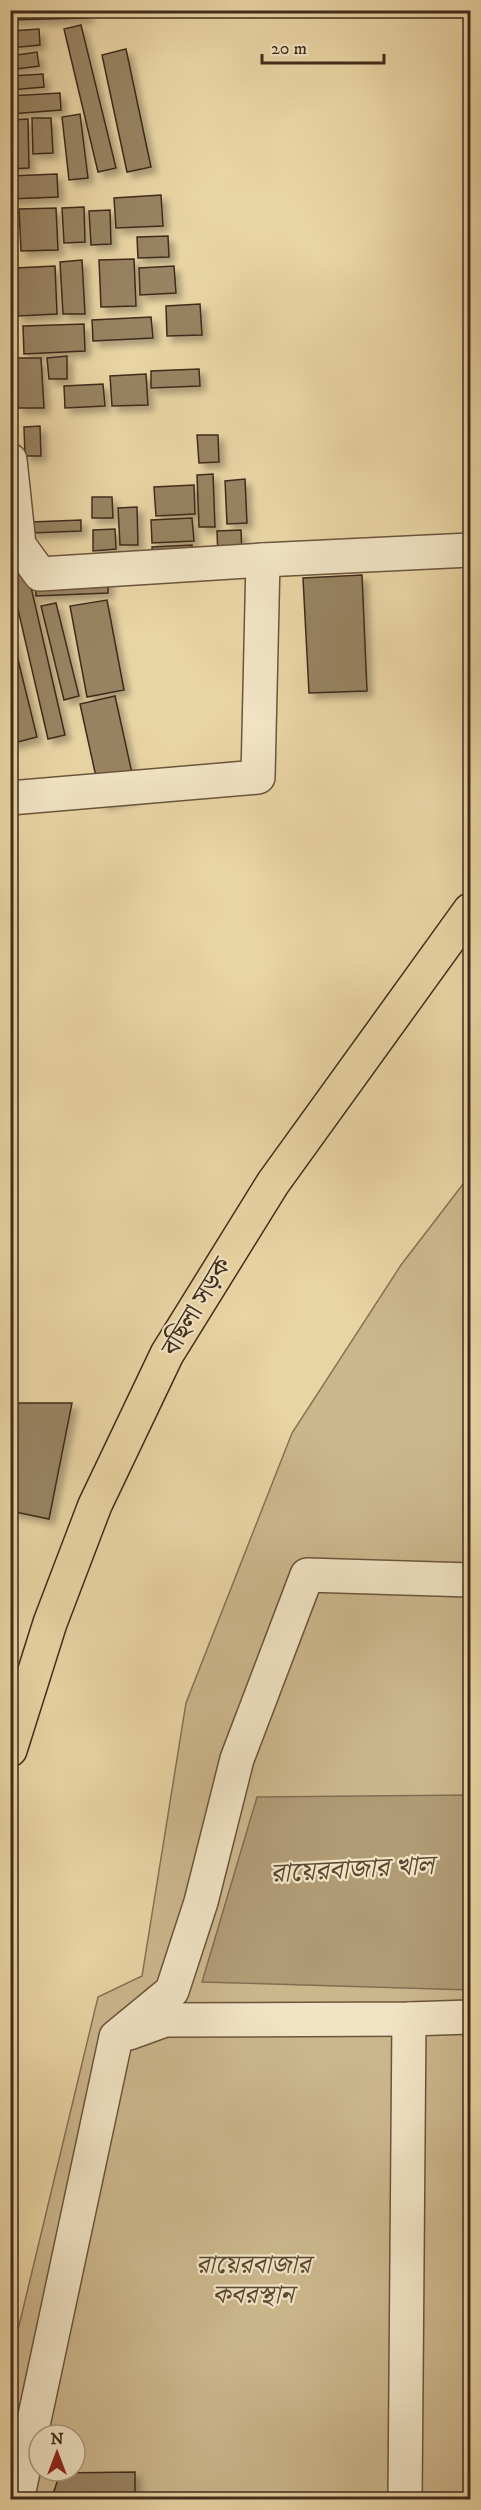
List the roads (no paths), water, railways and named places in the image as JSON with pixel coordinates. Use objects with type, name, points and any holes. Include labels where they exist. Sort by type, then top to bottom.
[{"type":"main road","name":"বছিলা সড়ক","points":[[10,1750],[50,1623],[95,1505],[167,1354],[273,1184],[471,910]]},
{"type":"street","points":[[10,460],[15,546],[40,574],[471,550]]},
{"type":"street","points":[[10,798],[258,777],[263,560]]},
{"type":"street","points":[[17,2499],[116,2037],[172,1991],[201,1902],[237,1759],[307,1575],[471,1580]]},
{"type":"street","points":[[116,2037],[165,2020],[471,2017]]},
{"type":"street","points":[[405,2499],[409,2019]]},
{"type":"water","name":"রায়েরবাজার খাল","points":[[470,1795],[470,1990],[202,1982],[257,1797]]},
{"type":"park label","name":"রায়েরবাজার কবরস্থান","points":[[253,2280]]}]
